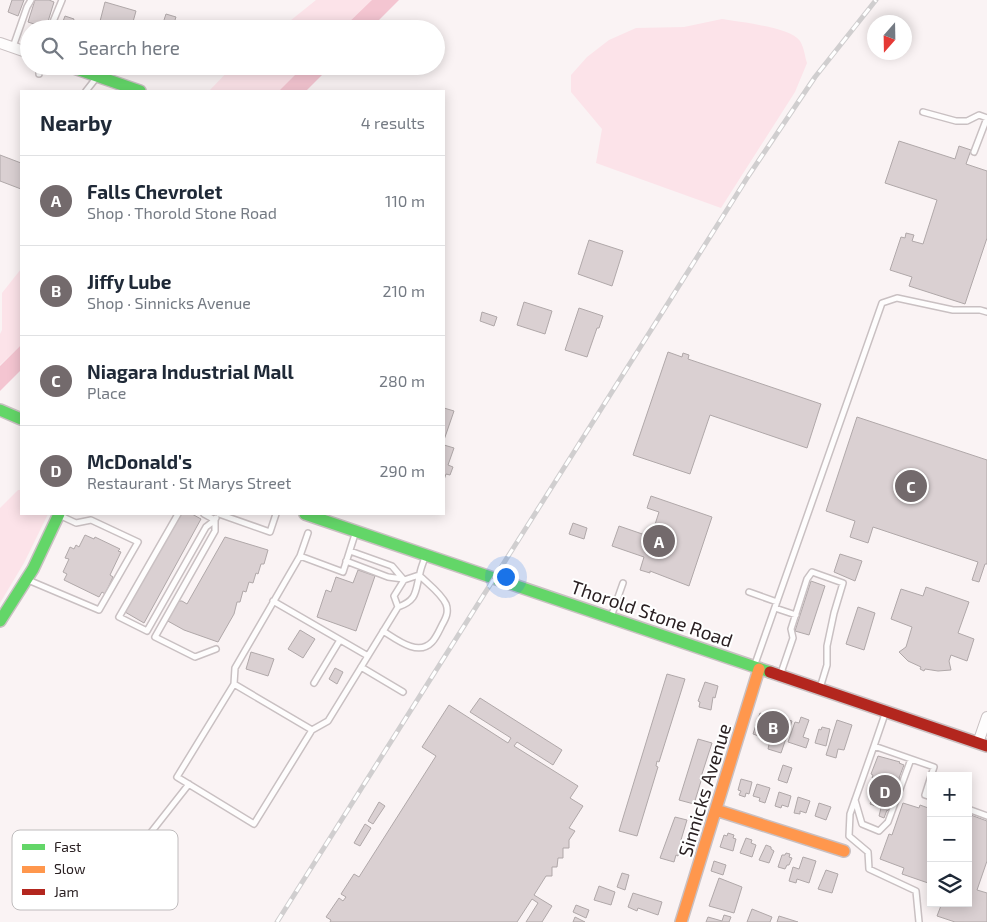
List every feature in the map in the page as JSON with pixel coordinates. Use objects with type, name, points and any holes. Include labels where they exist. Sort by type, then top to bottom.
[{"type":"main road","points":[[94,75],[137,90]]},
{"type":"main road","points":[[0,410],[20,419]]},
{"type":"main road","points":[[0,621],[28,580],[59,515]]},
{"type":"main road","name":"Thorold Stone Road","points":[[308,515],[983,744]]},
{"type":"main road","name":"Sinnicks Avenue","points":[[681,922],[716,810],[756,668]]},
{"type":"main road","points":[[716,810],[844,852]]},
{"type":"street","points":[[0,43],[20,50]]},
{"type":"street","points":[[983,744],[987,716]]},
{"type":"lane","points":[[23,20],[31,0]]},
{"type":"lane","points":[[54,20],[62,0]]},
{"type":"lane","points":[[13,48],[20,28]]},
{"type":"lane","points":[[87,90],[97,76]]},
{"type":"lane","points":[[923,112],[956,121],[967,121],[979,115],[987,118],[974,152]]},
{"type":"lane","points":[[756,668],[777,602],[882,303],[897,298],[953,310],[980,310],[987,312]]},
{"type":"lane","points":[[28,580],[100,610],[138,542],[92,520],[76,523],[61,515]]},
{"type":"lane","points":[[177,515],[119,616],[146,631],[206,527],[217,516]]},
{"type":"lane","points":[[217,516],[270,532],[276,515]]},
{"type":"lane","points":[[216,649],[195,658],[155,637],[215,531],[217,516]]},
{"type":"lane","points":[[300,556],[343,572],[356,531]]},
{"type":"lane","points":[[308,533],[300,556],[235,668],[234,684],[177,777],[254,824],[312,730],[328,721],[398,607],[408,604],[418,589],[419,575],[426,554]]},
{"type":"lane","points":[[350,551],[392,566],[404,580]]},
{"type":"lane","points":[[346,561],[388,577],[404,580],[419,575]]},
{"type":"lane","points":[[780,676],[793,638],[791,629],[807,579],[812,572],[843,583],[834,613],[827,646],[827,665],[820,689]]},
{"type":"lane","points":[[383,631],[414,648],[424,648],[432,642],[447,616],[447,605],[442,597],[419,575]]},
{"type":"lane","points":[[398,607],[394,596],[404,580]]},
{"type":"lane","points":[[611,617],[623,582]]},
{"type":"lane","points":[[749,592],[777,602]]},
{"type":"lane","points":[[273,601],[368,656]]},
{"type":"lane","points":[[775,608],[796,615]]},
{"type":"lane","points":[[314,683],[340,640]]},
{"type":"lane","points":[[361,667],[403,692]]},
{"type":"lane","points":[[234,684],[312,730]]},
{"type":"lane","points":[[886,712],[850,814],[849,836],[868,852],[869,869],[916,891],[919,922]]},
{"type":"lane","points":[[874,746],[934,767],[932,772]]},
{"type":"lane","points":[[855,799],[862,824],[879,831],[888,822],[911,759]]},
{"type":"lane","points":[[153,830],[189,784]]},
{"type":"lane","points":[[972,811],[987,816]]},
{"type":"shaded area","points":[[316,0],[375,0],[355,20],[291,20]]},
{"type":"shaded area","points":[[372,0],[399,0],[379,20],[351,20]]},
{"type":"shaded area","points":[[722,19],[764,26],[795,36],[801,43],[807,63],[795,92],[721,208],[596,163],[602,129],[571,92],[571,75],[587,57],[609,40],[636,28],[684,27]]},
{"type":"shaded area","points":[[224,75],[298,75],[282,90],[210,90]]},
{"type":"shaded area","points":[[295,75],[322,75],[307,90],[280,90]]},
{"type":"shaded area","points":[[20,270],[20,346],[0,365],[0,334],[2,330],[2,293]]},
{"type":"shaded area","points":[[20,346],[20,371],[0,391],[0,366]]},
{"type":"shaded area","points":[[20,490],[20,515],[48,515],[24,563],[0,603],[0,508]]},
{"type":"building","points":[[12,0],[24,0],[18,16],[8,12]]},
{"type":"building","points":[[35,0],[54,2],[48,20],[29,20]]},
{"type":"building","points":[[105,2],[136,11],[134,20],[100,20]]},
{"type":"building","points":[[166,14],[176,17],[175,20],[164,20]]},
{"type":"building","points":[[65,16],[74,19],[74,20],[63,20]]},
{"type":"building","points":[[899,141],[955,159],[959,146],[971,150],[966,164],[987,171],[987,238],[965,304],[909,286],[912,277],[890,270],[901,237],[905,238],[906,233],[914,235],[912,241],[923,244],[937,200],[885,183]]},
{"type":"building","points":[[0,155],[20,163],[20,189],[0,181]]},
{"type":"building","points":[[589,240],[623,251],[612,286],[578,274]]},
{"type":"building","points":[[524,302],[552,311],[545,334],[517,325]]},
{"type":"building","points":[[579,308],[603,316],[587,357],[565,350]]},
{"type":"building","points":[[482,312],[497,317],[494,326],[480,321]]},
{"type":"building","points":[[668,352],[682,357],[683,353],[689,355],[688,359],[821,404],[807,448],[710,415],[690,474],[633,455]]},
{"type":"building","points":[[445,408],[454,411],[445,437]]},
{"type":"building","points":[[857,417],[987,460],[987,564],[985,564],[979,582],[972,580],[978,562],[873,527],[868,543],[850,537],[855,521],[826,511]]},
{"type":"building","points":[[445,445],[454,448],[448,465],[453,467],[450,475],[446,474],[445,477]]},
{"type":"building","points":[[651,496],[712,517],[689,586],[650,571],[650,573],[640,570],[644,557],[612,546],[619,526],[651,537],[659,512],[647,508]]},
{"type":"building","points":[[180,515],[194,515],[201,519],[144,623],[125,612]]},
{"type":"building","points":[[573,523],[587,528],[584,539],[569,534]]},
{"type":"building","points":[[85,535],[94,539],[95,537],[120,549],[118,551],[121,552],[110,575],[113,577],[105,594],[102,592],[99,597],[64,580],[67,574],[63,572],[69,559],[65,558],[70,547],[74,549],[76,545],[79,547]]},
{"type":"building","points":[[225,537],[268,550],[264,564],[261,564],[253,583],[249,582],[246,592],[243,591],[240,602],[237,602],[234,614],[218,642],[184,630],[166,620],[177,601],[187,604]]},
{"type":"building","points":[[840,554],[862,561],[855,581],[834,572]]},
{"type":"building","points":[[358,570],[375,576],[356,631],[317,617],[326,590],[331,592],[336,577],[353,583]]},
{"type":"building","points":[[811,581],[825,586],[809,635],[795,631]]},
{"type":"building","points":[[926,587],[969,602],[958,633],[974,639],[967,661],[951,655],[949,661],[951,670],[925,669],[924,671],[920,669],[921,667],[908,661],[899,652],[906,647],[912,627],[891,619],[901,589],[923,596]]},
{"type":"building","points":[[858,607],[875,613],[864,650],[846,644]]},
{"type":"building","points":[[300,630],[315,639],[303,658],[288,649]]},
{"type":"building","points":[[251,652],[274,659],[268,676],[246,669]]},
{"type":"building","points":[[335,668],[343,672],[337,684],[329,679]]},
{"type":"building","points":[[667,674],[685,679],[659,762],[657,761],[656,766],[658,767],[637,836],[619,831]]},
{"type":"building","points":[[705,682],[718,686],[715,698],[713,697],[711,710],[699,707],[700,702],[698,701]]},
{"type":"building","points":[[480,698],[562,750],[553,765],[517,742],[514,746],[578,786],[570,798],[583,806],[569,828],[575,831],[569,840],[569,848],[563,848],[563,858],[558,858],[557,867],[552,867],[552,876],[546,876],[534,895],[552,906],[542,922],[526,922],[538,903],[532,899],[517,922],[330,922],[331,920],[326,917],[339,898],[343,901],[346,897],[341,894],[354,874],[359,877],[436,756],[422,747],[449,705],[508,743],[511,738],[470,712]]},
{"type":"building","points":[[760,713],[777,719],[778,716],[792,721],[781,753],[768,749],[770,740],[753,734]]},
{"type":"building","points":[[801,717],[809,720],[803,737],[809,739],[806,748],[788,742],[795,722],[799,723]]},
{"type":"building","points":[[837,720],[852,725],[844,750],[838,749],[836,758],[826,755]]},
{"type":"building","points":[[822,727],[830,729],[826,746],[815,743],[819,729],[821,730]]},
{"type":"building","points":[[698,739],[712,743],[694,804],[679,800]]},
{"type":"building","points":[[878,756],[900,762],[904,765],[899,778],[901,779],[899,786],[897,786],[892,804],[884,818],[879,816],[881,808],[870,804],[879,780],[872,778],[873,775],[871,774]]},
{"type":"building","points":[[783,765],[792,768],[787,783],[778,780]]},
{"type":"building","points":[[741,779],[752,782],[749,794],[746,793],[745,797],[739,795],[741,791],[738,790]]},
{"type":"building","points":[[757,784],[770,788],[765,803],[759,801],[760,798],[753,796]]},
{"type":"building","points":[[779,792],[791,796],[788,807],[782,805],[781,808],[775,806]]},
{"type":"building","points":[[798,797],[810,801],[806,813],[800,811],[800,814],[794,813]]},
{"type":"building","points":[[379,802],[385,806],[373,824],[368,821]]},
{"type":"building","points":[[819,803],[831,807],[826,820],[815,816]]},
{"type":"building","points":[[903,803],[919,808],[920,805],[927,808],[927,883],[902,874],[904,868],[880,859],[889,834],[892,835]]},
{"type":"building","points":[[972,815],[987,821],[987,861],[977,890],[987,893],[987,922],[955,922],[937,916],[940,907],[972,907]]},
{"type":"building","points":[[675,817],[687,820],[678,856],[676,855],[674,862],[660,858]]},
{"type":"building","points":[[365,824],[371,828],[360,846],[354,843]]},
{"type":"building","points":[[728,833],[734,835],[733,838],[736,839],[733,851],[720,847],[724,835],[727,836]]},
{"type":"building","points":[[746,838],[752,840],[751,843],[756,845],[752,857],[740,853]]},
{"type":"building","points":[[766,845],[774,851],[769,863],[759,860]]},
{"type":"building","points":[[790,854],[789,857],[792,858],[789,865],[785,869],[778,867],[782,855]]},
{"type":"building","points":[[803,857],[816,861],[809,883],[797,879],[796,883],[789,881],[793,867],[799,869]]},
{"type":"building","points":[[714,861],[726,865],[723,875],[711,871]]},
{"type":"building","points":[[826,870],[838,874],[832,893],[818,889]]},
{"type":"building","points":[[622,873],[629,875],[625,890],[617,887]]},
{"type":"building","points":[[719,878],[742,887],[734,913],[709,906]]},
{"type":"building","points":[[599,886],[615,892],[611,905],[594,900]]},
{"type":"building","points":[[633,893],[662,902],[658,915],[638,908],[637,911],[628,907]]},
{"type":"building","points":[[576,905],[589,910],[586,918],[573,912]]},
{"type":"building","points":[[752,909],[772,917],[770,922],[747,922]]},
{"type":"building","points":[[724,915],[731,917],[729,922],[706,922],[708,917],[722,921]]},
{"type":"building","points":[[779,916],[798,922],[777,922]]},
{"type":"building","points":[[575,917],[585,922],[573,922]]},
{"type":"railway","points":[[277,922],[749,175],[815,77],[876,0]]},
{"type":"traffic: fast","points":[[94,75],[137,90]]},
{"type":"traffic: fast","points":[[0,410],[20,419]]},
{"type":"traffic: fast","points":[[0,621],[33,569],[59,515]]},
{"type":"traffic: fast","points":[[308,515],[770,672]]},
{"type":"traffic: slow","points":[[681,922],[759,669]]},
{"type":"traffic: slow","points":[[716,810],[844,851]]},
{"type":"traffic: jam","points":[[770,672],[987,746]]},
{"type":"place","name":"Niagara Industrial Mall","points":[[911,486]]},
{"type":"place","name":"Falls Chevrolet","points":[[659,541]]},
{"type":"place","name":"Jiffy Lube","points":[[773,727]]},
{"type":"place","name":"McDonald's","points":[[885,791]]}]
